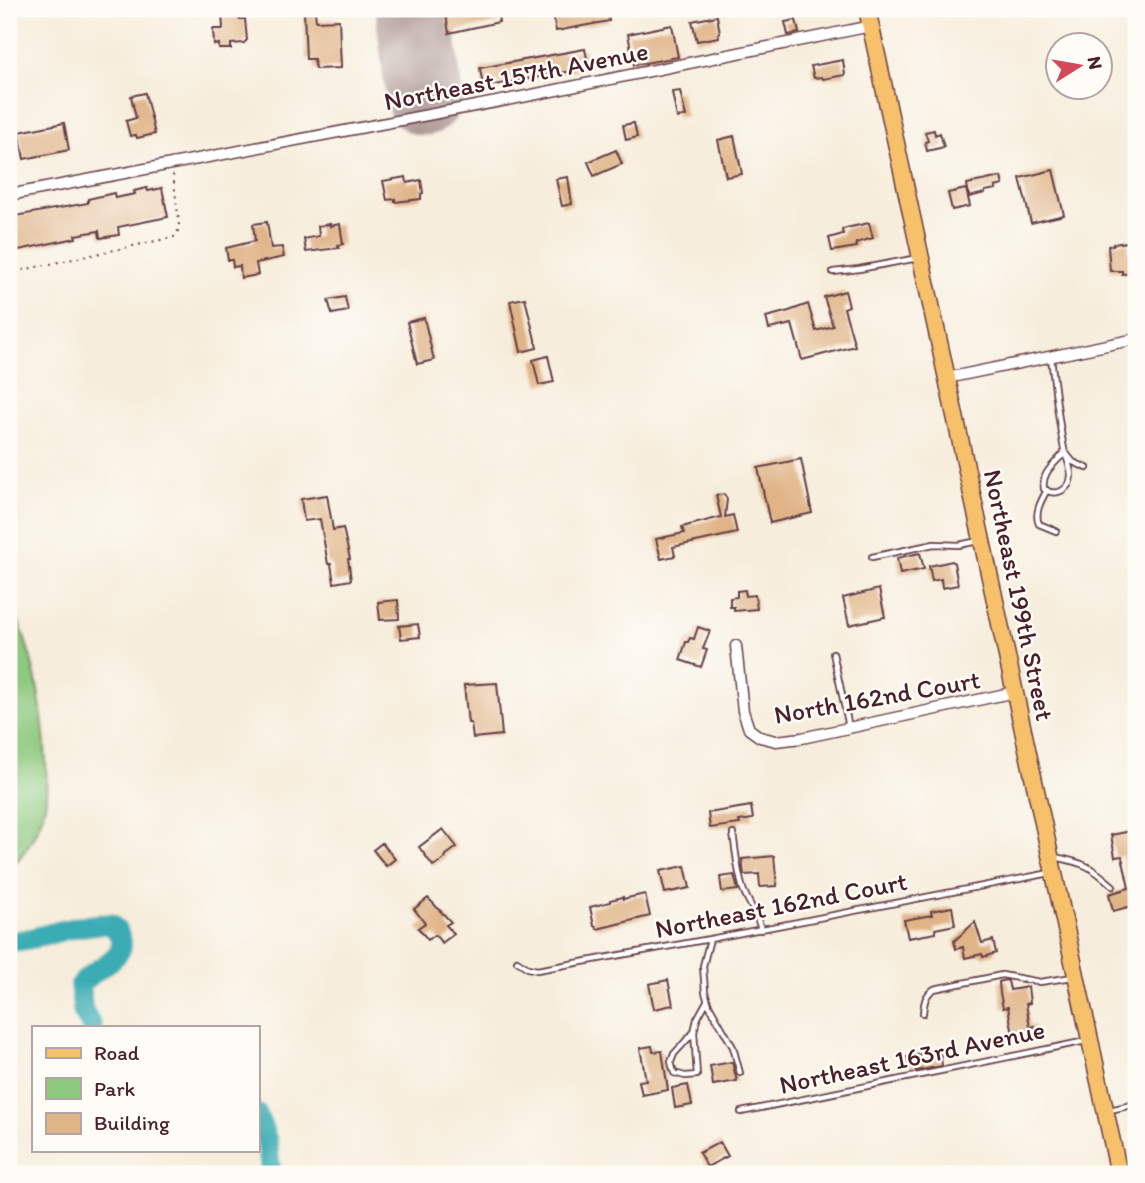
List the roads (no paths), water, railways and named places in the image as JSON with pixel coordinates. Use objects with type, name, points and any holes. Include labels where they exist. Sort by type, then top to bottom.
[{"type":"main road","name":"Northeast 199th Street","points":[[867,9],[1119,1172]]},
{"type":"street","name":"Northeast 157th Avenue","points":[[9,195],[522,97],[871,26]]},
{"type":"street","points":[[947,378],[1136,340]]},
{"type":"street","name":"North 162nd Court","points":[[736,646],[743,711],[749,729],[760,737],[776,741],[802,738],[1015,692]]},
{"type":"lane","points":[[833,272],[921,257]]},
{"type":"lane","points":[[1051,357],[1065,452],[1071,473],[1067,487],[1055,493],[1044,489],[1044,475],[1065,452]]},
{"type":"lane","points":[[1065,452],[1073,462],[1087,468]]},
{"type":"lane","points":[[1046,490],[1036,519],[1039,524],[1056,531]]},
{"type":"lane","points":[[872,557],[934,544],[959,545],[982,541]]},
{"type":"lane","points":[[833,653],[849,728]]},
{"type":"lane","points":[[733,834],[739,877],[761,930]]},
{"type":"lane","points":[[1051,856],[1090,867],[1113,886]]},
{"type":"lane","name":"Northeast 162nd Court","points":[[517,961],[537,970],[1054,873]]},
{"type":"lane","points":[[710,939],[704,966],[705,992],[733,1047],[740,1073]]},
{"type":"lane","points":[[923,1013],[924,1001],[928,992],[933,989],[1002,975],[1041,982],[1077,977]]},
{"type":"lane","points":[[694,1032],[674,1054],[671,1062],[674,1073],[685,1076],[696,1074],[694,1032],[697,1019],[708,1000]]},
{"type":"lane","name":"Northeast 163rd Avenue","points":[[741,1112],[1091,1040]]},
{"type":"lane","points":[[1106,1111],[1136,1104]]},
{"type":"lane","points":[[1119,1172],[1136,1166]]},
{"type":"waterway","points":[[9,941],[87,925],[111,924],[119,934],[120,950],[80,986],[83,1011],[91,1026]]},
{"type":"waterway","points":[[259,1119],[267,1140],[271,1174]]}]
